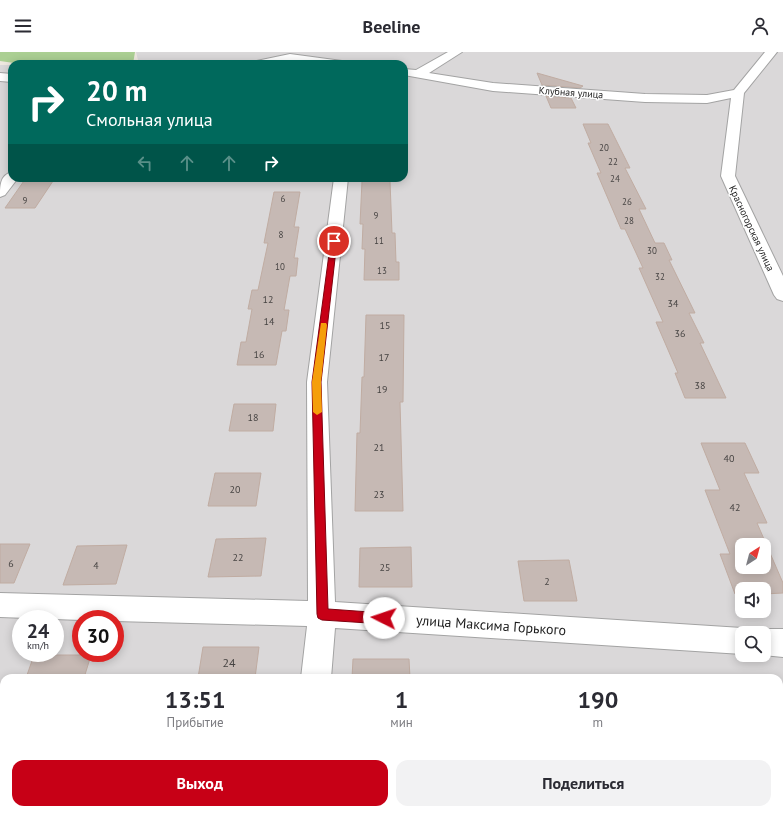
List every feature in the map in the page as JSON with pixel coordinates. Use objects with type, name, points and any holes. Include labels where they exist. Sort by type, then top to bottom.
[{"type":"street","points":[[418,74],[456,52]]},
{"type":"street","points":[[738,93],[771,52]]},
{"type":"street","points":[[279,60],[290,58],[307,60]]},
{"type":"street","name":"Клубная улица","points":[[408,73],[493,87],[645,98],[707,99],[738,93]]},
{"type":"street","name":"Красногорская улица","points":[[738,93],[728,176],[783,295]]},
{"type":"street","points":[[707,99],[736,111]]},
{"type":"street","points":[[0,192],[8,181]]},
{"type":"street","points":[[316,674],[322,614],[317,382],[342,182]]},
{"type":"street","name":"улица Максима Горького","points":[[0,605],[322,614],[735,641]]},
{"type":"street","points":[[771,642],[783,643]]},
{"type":"shaded area","points":[[136,52],[783,52],[783,674],[0,674],[0,65],[8,65],[8,182],[408,182],[408,60],[138,60]]},
{"type":"green space","points":[[0,52],[135,52],[134,60],[8,60],[8,62],[0,61]]},
{"type":"building","points":[[537,73],[583,86],[580,88],[542,85]]},
{"type":"building","points":[[546,96],[571,98],[576,108],[551,108]]},
{"type":"building","points":[[583,124],[608,124],[630,168],[625,168],[646,209],[639,209],[655,243],[664,243],[672,260],[669,260],[695,313],[689,313],[704,343],[700,343],[726,398],[685,398],[675,373],[678,373],[656,322],[663,322],[639,268],[643,268],[625,229],[621,229],[597,173],[601,173],[588,143],[591,143]]},
{"type":"building","points":[[23,182],[52,182],[35,208],[5,208]]},
{"type":"building","points":[[362,182],[390,182],[392,233],[395,233],[396,262],[399,262],[399,280],[364,280],[365,249],[362,249],[363,224],[360,224]]},
{"type":"building","points":[[274,192],[300,192],[294,227],[299,227],[294,258],[298,258],[296,276],[290,276],[284,310],[289,310],[286,331],[282,331],[276,365],[237,365],[241,342],[246,342],[252,309],[248,309],[252,290],[258,290],[268,243],[264,243]]},
{"type":"building","points":[[366,315],[404,315],[403,402],[400,402],[403,511],[355,511],[357,433],[360,433]]},
{"type":"building","points":[[234,404],[276,404],[273,431],[229,431]]},
{"type":"building","points":[[701,443],[745,443],[759,473],[744,473],[767,523],[757,523],[764,538],[735,538],[735,574],[771,574],[771,555],[783,583],[783,593],[771,594],[771,582],[735,582],[735,594],[720,554],[730,554],[705,490],[720,490]]},
{"type":"building","points":[[215,473],[261,473],[256,506],[208,506]]},
{"type":"building","points":[[266,538],[261,576],[208,577],[216,539]]},
{"type":"building","points":[[0,544],[30,544],[14,583],[0,583]]},
{"type":"building","points":[[127,545],[116,584],[63,585],[77,546]]},
{"type":"building","points":[[411,547],[412,587],[359,587],[360,548]]},
{"type":"building","points":[[569,560],[577,601],[524,601],[518,561]]},
{"type":"building","points":[[203,647],[259,647],[256,674],[199,674]]},
{"type":"building","points":[[64,655],[72,655],[72,662],[89,662],[85,674],[27,674],[32,662],[64,662]]},
{"type":"building","points":[[353,659],[409,659],[410,674],[352,674]]},
{"type":"slow traffic","points":[[317,412],[317,382],[323,325]]},
{"type":"route","points":[[334,241],[317,382],[322,614],[384,618]]}]
